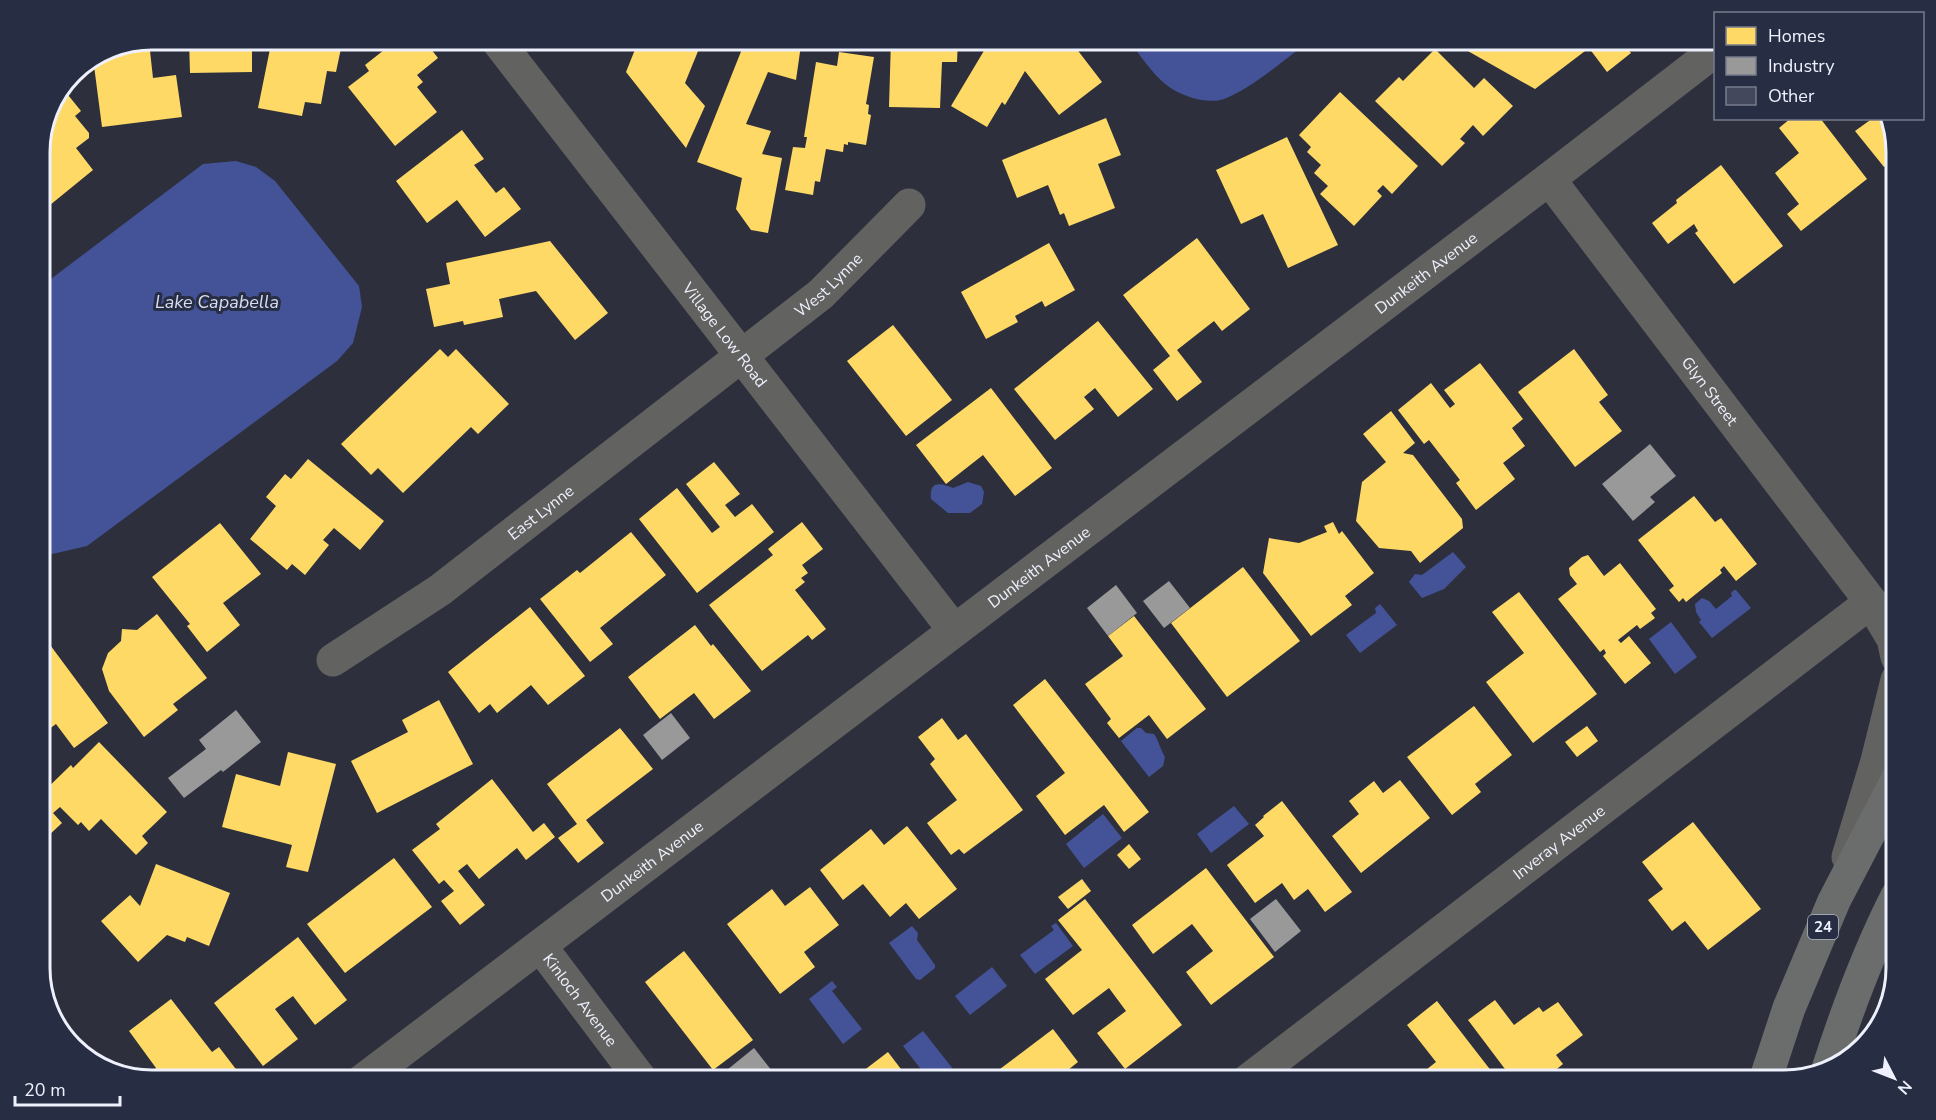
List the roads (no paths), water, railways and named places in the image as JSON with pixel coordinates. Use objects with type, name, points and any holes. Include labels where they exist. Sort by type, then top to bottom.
[{"type":"main road","name":"24","points":[[1769,1070],[1789,1008],[1834,901],[1886,801]]},
{"type":"main road","points":[[1831,1059],[1843,1022],[1886,922]]},
{"type":"street","name":"Village Low Road","points":[[505,50],[954,630]]},
{"type":"street","name":"Dunkeith Avenue","points":[[377,1070],[1714,52]]},
{"type":"street","name":"Glyn Street","points":[[1549,179],[1884,609]]},
{"type":"street","name":"West Lynne","points":[[742,355],[821,294],[909,205]]},
{"type":"street","name":"East Lynne","points":[[333,660],[440,590],[742,355]]},
{"type":"street","name":"Inveray Avenue","points":[[1262,1070],[1884,609]]},
{"type":"street","points":[[1834,901],[1886,725]]},
{"type":"street","name":"Kinloch Avenue","points":[[541,947],[634,1070]]},
{"type":"water","points":[[1136,50],[1298,50],[1234,95],[1212,101],[1192,98],[1167,86]]},
{"type":"water","name":"Lake Capabella","points":[[236,161],[256,167],[275,181],[359,286],[362,307],[353,343],[337,361],[87,546],[50,554],[50,280],[203,164]]},
{"type":"water","points":[[968,482],[981,486],[984,492],[982,504],[970,513],[948,513],[931,499],[934,486],[941,484],[953,488]]},
{"type":"water","points":[[1453,552],[1466,567],[1444,589],[1422,598],[1409,582],[1415,574],[1422,575]]},
{"type":"water","points":[[1734,590],[1751,608],[1712,638],[1699,622],[1701,620],[1696,612],[1695,604],[1702,598],[1709,601],[1716,609],[1732,596],[1731,593]]},
{"type":"water","points":[[1380,604],[1397,625],[1360,653],[1346,635],[1376,613],[1375,608]]},
{"type":"water","points":[[1671,622],[1697,657],[1675,674],[1649,639]]},
{"type":"water","points":[[1137,728],[1154,734],[1165,757],[1163,766],[1149,777],[1121,741]]},
{"type":"water","points":[[1234,806],[1249,824],[1211,853],[1197,834]]},
{"type":"water","points":[[1103,814],[1122,838],[1084,868],[1066,844]]},
{"type":"water","points":[[1056,923],[1073,946],[1035,974],[1020,955],[1054,930],[1051,926]]},
{"type":"water","points":[[912,926],[918,933],[917,940],[935,965],[935,968],[920,980],[916,979],[889,943]]},
{"type":"water","points":[[992,967],[1007,986],[970,1015],[955,996]]},
{"type":"water","points":[[832,981],[837,987],[832,991],[862,1029],[843,1044],[809,999]]},
{"type":"water","points":[[923,1031],[953,1069],[922,1070],[903,1046]]}]
